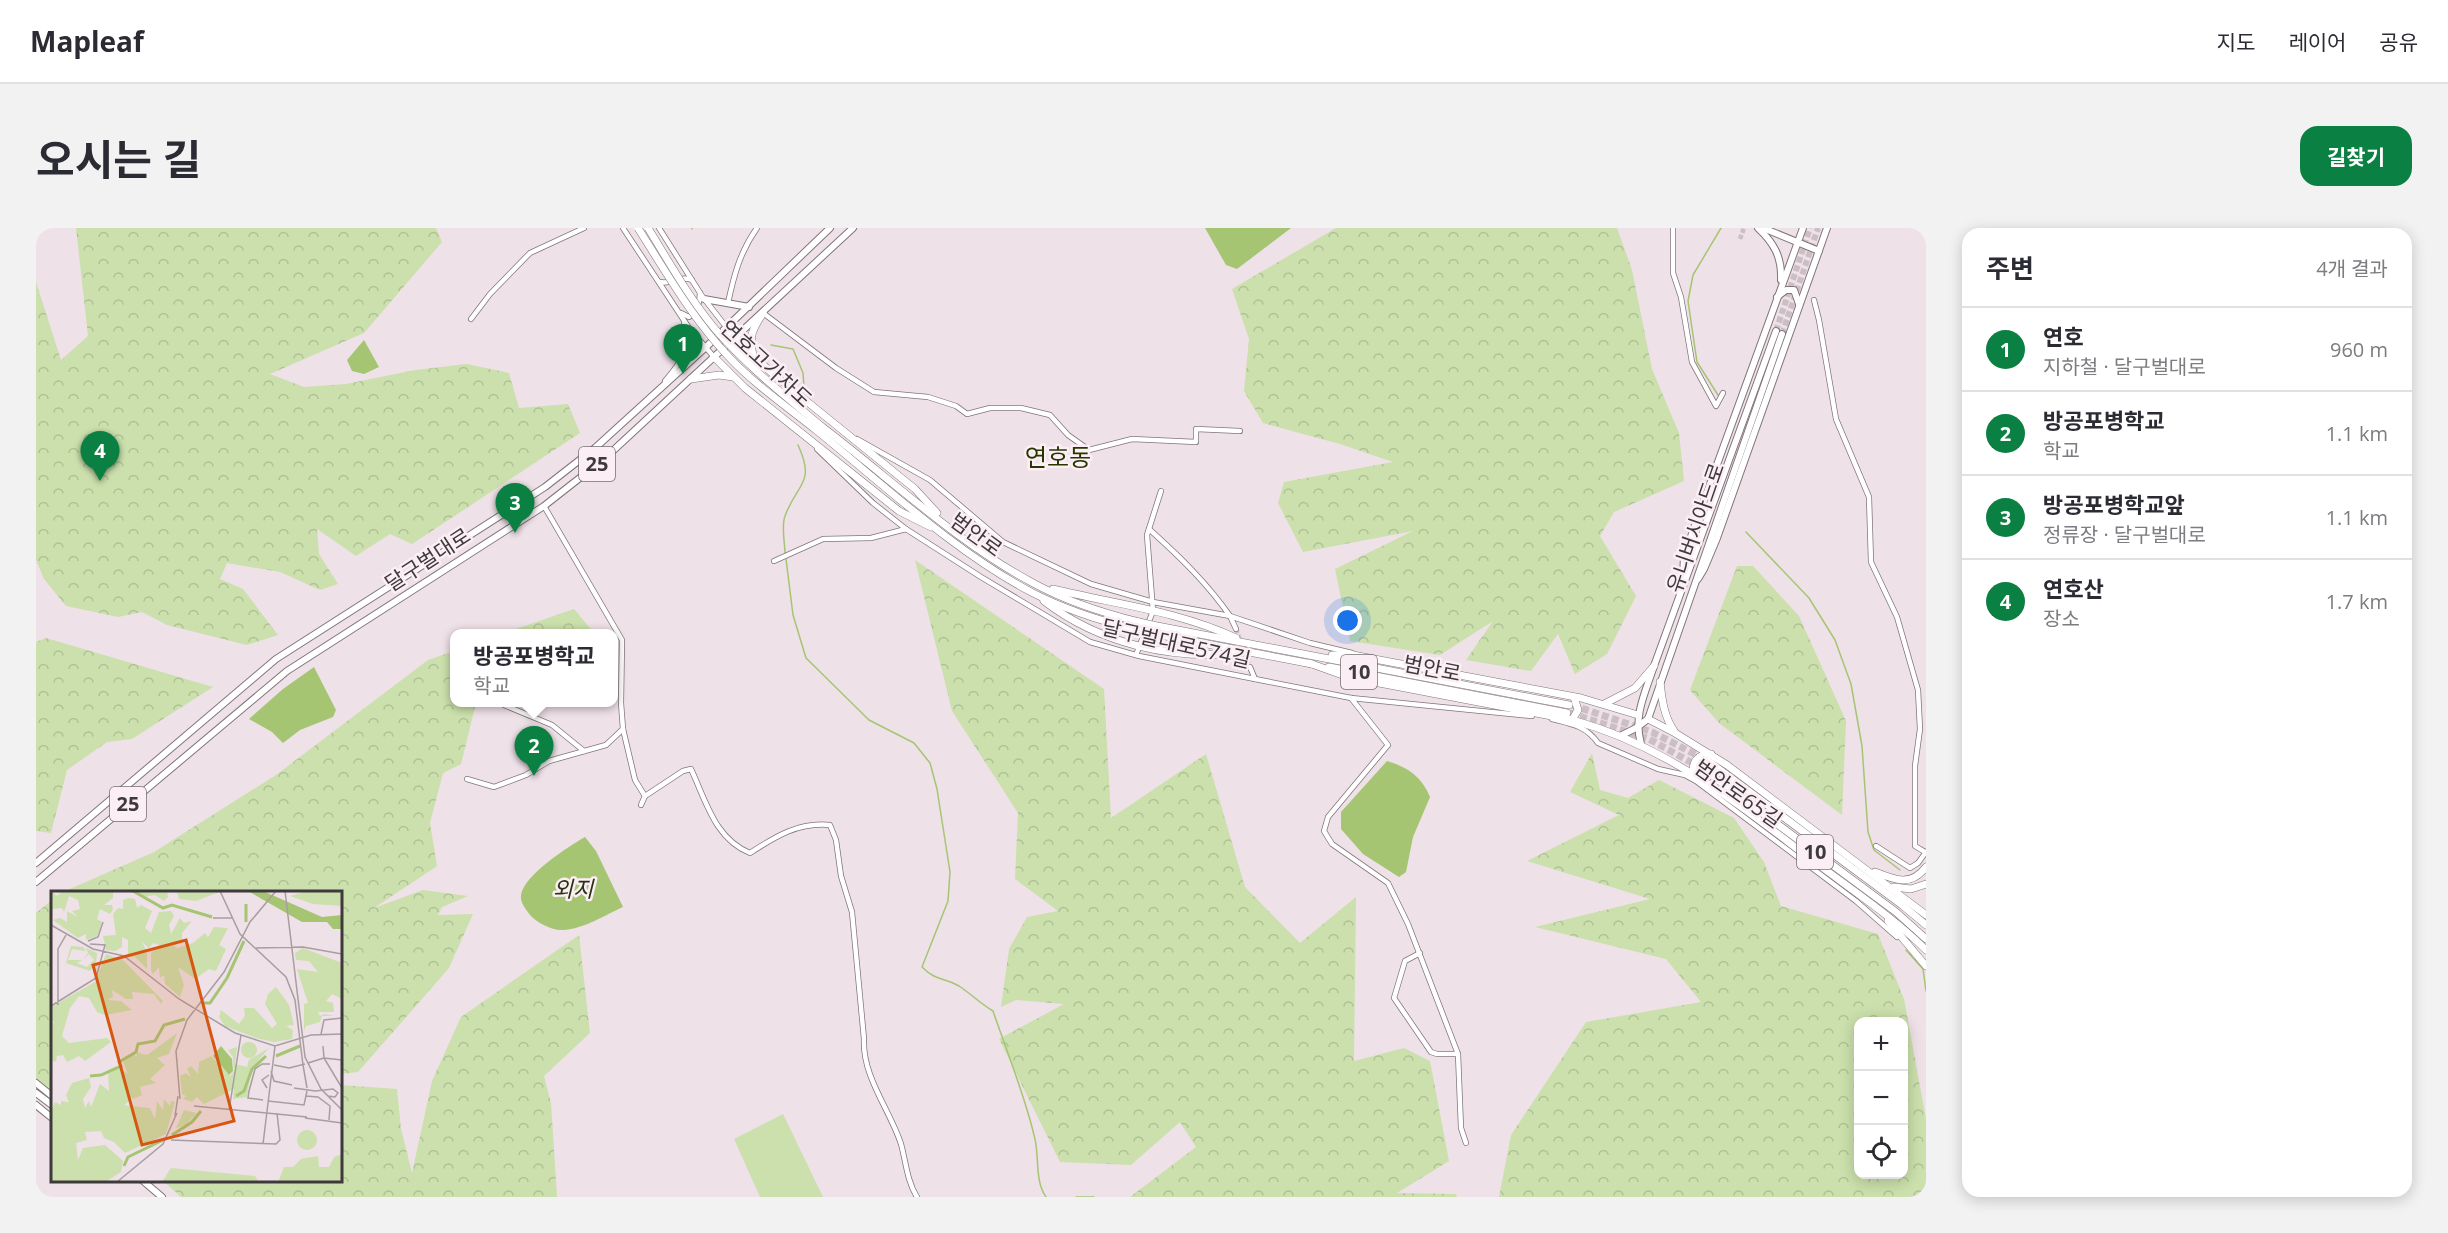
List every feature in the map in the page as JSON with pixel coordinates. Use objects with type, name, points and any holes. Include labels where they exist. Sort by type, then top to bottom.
[{"type":"highway","name":"연호고가차도","points":[[638,228],[686,304],[712,338],[747,374],[818,428]]},
{"type":"highway","name":"연호고가차도","points":[[648,228],[693,299],[723,338],[818,428]]},
{"type":"highway","points":[[753,356],[750,342],[752,331],[763,313]]},
{"type":"highway","points":[[727,328],[753,356],[915,489],[948,532]]},
{"type":"highway","points":[[714,357],[734,378],[898,511],[948,532]]},
{"type":"highway","points":[[691,379],[719,375],[734,378]]},
{"type":"highway","name":"범안로","points":[[818,428],[984,563],[1035,589],[1091,617],[1137,630],[1151,629],[1313,655],[1568,709],[1249,652],[1151,629],[1139,622],[1035,589]]},
{"type":"highway","points":[[1035,589],[1153,611],[1217,629],[1246,643]]},
{"type":"highway","points":[[1035,589],[1060,613],[1085,627],[1138,647],[1217,655],[1249,652]]},
{"type":"highway","points":[[1313,655],[1353,655],[1574,697],[1638,715]]},
{"type":"highway","points":[[1309,663],[1348,677],[1572,720],[1641,744],[1695,774],[1878,910],[1926,950]]},
{"type":"highway","points":[[1604,704],[1635,688],[1654,666]]},
{"type":"highway","points":[[1660,682],[1663,707],[1675,733]]},
{"type":"highway","points":[[1572,720],[1578,710],[1574,697]]},
{"type":"highway","points":[[1648,719],[1675,733],[1865,868],[1926,915]]},
{"type":"highway","points":[[1695,774],[1693,765],[1697,758],[1704,754],[1709,758]]},
{"type":"highway","name":"10","points":[[1709,758],[1902,904],[1926,925]]},
{"type":"highway","name":"10","points":[[1703,769],[1896,912],[1926,939]]},
{"type":"highway","points":[[1865,868],[1890,878],[1908,880],[1918,877],[1926,867]]},
{"type":"highway","points":[[1890,887],[1911,889],[1926,884]]},
{"type":"highway","points":[[1878,910],[1926,967]]},
{"type":"main road","name":"달구벌대로","points":[[36,863],[209,714],[295,646],[545,488],[647,402],[830,228]]},
{"type":"main road","name":"달구벌대로","points":[[36,882],[287,671],[544,506],[604,459],[853,228]]},
{"type":"main road","points":[[1758,228],[1771,241],[1779,254],[1780,288]]},
{"type":"main road","points":[[1763,228],[1819,251]]},
{"type":"main road","points":[[1683,582],[1684,557],[1776,297],[1803,228]]},
{"type":"main road","points":[[1693,587],[1704,569],[1717,538],[1827,228]]},
{"type":"main road","points":[[1776,297],[1786,290],[1794,290],[1800,304]]},
{"type":"main road","points":[[702,296],[748,307]]},
{"type":"main road","name":"유니버시아드로","points":[[1641,744],[1636,728],[1638,715],[1654,666],[1683,582],[1779,333],[1648,719]]},
{"type":"main road","points":[[1638,715],[1648,719]]},
{"type":"main road","points":[[1620,736],[1648,719]]},
{"type":"main road","points":[[36,1083],[51,1095]]},
{"type":"main road","points":[[36,1093],[51,1104]]},
{"type":"main road","points":[[36,1103],[51,1112]]},
{"type":"main road","points":[[36,1103],[51,1117]]},
{"type":"main road","points":[[144,1182],[162,1197]]},
{"type":"street","points":[[471,319],[490,294],[530,253],[584,228]]},
{"type":"street","points":[[623,228],[678,312],[714,357]]},
{"type":"street","points":[[659,228],[702,296],[727,328]]},
{"type":"street","points":[[728,303],[737,262],[744,245],[757,228]]},
{"type":"street","points":[[1673,228],[1673,273],[1681,297],[1692,362],[1716,406],[1723,393]]},
{"type":"street","points":[[658,281],[665,283],[683,278],[692,280]]},
{"type":"street","points":[[678,312],[689,316],[695,312],[702,296]]},
{"type":"street","points":[[1814,300],[1820,320],[1836,419],[1869,497],[1871,562],[1897,617],[1918,690],[1920,729],[1915,766],[1915,846],[1926,852],[1918,863],[1910,868],[1876,846]]},
{"type":"street","points":[[763,313],[836,368],[874,392],[928,397],[956,406],[967,414],[990,408],[1022,408],[1050,415],[1068,435],[1089,450],[1132,439],[1196,442],[1196,429],[1240,431]]},
{"type":"street","points":[[647,402],[683,360],[686,339],[683,319]]},
{"type":"street","name":"달구벌대로574길","points":[[795,428],[873,503],[906,529],[1090,642],[1136,655],[1351,698],[1529,715],[1580,726],[1599,743]]},
{"type":"street","points":[[846,432],[930,480],[1003,542],[1091,584],[1153,602],[1230,616],[1310,643],[1407,665]]},
{"type":"street","points":[[1136,655],[1153,611],[1147,535],[1161,491]]},
{"type":"street","points":[[544,506],[616,629]]},
{"type":"street","points":[[778,561],[823,538],[871,538],[906,529]]},
{"type":"street","points":[[1149,529],[1215,594],[1236,629]]},
{"type":"street","points":[[618,632],[622,639],[623,729],[636,780],[645,796]]},
{"type":"street","points":[[1250,667],[1255,679]]},
{"type":"street","points":[[1351,698],[1388,745],[1328,817],[1324,831],[1332,844],[1388,883],[1420,953],[1458,1054],[1461,1128],[1466,1143]]},
{"type":"street","points":[[509,707],[552,725],[584,752]]},
{"type":"street","points":[[467,779],[494,787],[526,775],[549,761],[606,745],[623,729]]},
{"type":"street","name":"범안로65길","points":[[1599,743],[1658,769],[1685,775],[1696,781],[1857,901],[1926,967]]},
{"type":"street","points":[[641,805],[645,796],[683,771],[692,769],[721,832],[735,847],[750,853],[786,831],[813,823],[830,825],[836,840],[841,876],[852,912],[864,1040],[863,1054],[873,1083],[901,1145],[909,1180],[917,1197]]},
{"type":"street","points":[[1420,953],[1406,961],[1394,998],[1431,1052],[1458,1054]]},
{"type":"green space","points":[[76,228],[436,228],[442,242],[364,333],[270,374],[304,387],[346,384],[415,370],[467,364],[509,373],[519,408],[568,404],[580,433],[412,544],[390,534],[356,556],[317,529],[319,554],[338,584],[320,590],[280,572],[227,563],[220,579],[243,589],[278,635],[247,645],[167,625],[142,612],[118,617],[66,606],[44,579],[36,560],[36,282],[61,360],[88,336]]},
{"type":"green space","points":[[1336,228],[1617,228],[1632,270],[1652,369],[1679,433],[1684,481],[1614,512],[1600,536],[1636,596],[1607,654],[1575,674],[1558,634],[1531,671],[1466,660],[1493,621],[1440,655],[1350,641],[1335,569],[1413,531],[1303,552],[1278,503],[1284,482],[1393,462],[1340,444],[1263,423],[1244,391],[1249,339],[1232,289]]},
{"type":"green space","points":[[915,560],[1104,689],[1111,818],[1206,754],[1245,887],[1300,943],[1356,897],[1354,1061],[1404,1048],[1430,1061],[1449,1161],[1397,1193],[1456,1194],[1457,1197],[1130,1197],[1196,1147],[1180,1122],[1131,1165],[1060,1162],[999,1039],[1064,1004],[1016,1000],[1001,1007],[1009,949],[1027,917],[1058,911],[1015,879],[1018,813],[952,711]]},
{"type":"green space","points":[[1737,566],[1753,566],[1799,616],[1846,721],[1842,815],[1719,723],[1690,690]]},
{"type":"green space","points":[[574,609],[591,629],[516,629]]},
{"type":"green space","points":[[46,638],[213,687],[132,739],[107,742],[67,770],[51,833],[36,831],[36,642]]},
{"type":"green space","points":[[450,652],[450,707],[475,707],[461,764],[443,773],[430,823],[437,866],[374,908],[423,890],[468,896],[442,907],[438,915],[473,914],[449,968],[358,1072],[342,1074],[342,891],[65,891],[154,852],[276,775],[428,660]]},
{"type":"green space","points":[[1592,753],[1600,790],[1628,798],[1659,780],[1734,818],[1764,862],[1781,906],[1878,934],[1904,999],[1907,1017],[1854,1017],[1854,1179],[1908,1179],[1908,1021],[1926,1119],[1926,1197],[1499,1197],[1511,1135],[1586,1022],[1701,1002],[1666,959],[1535,927],[1650,899],[1527,861],[1619,815],[1570,792]]},
{"type":"green space","points":[[51,901],[51,1091],[36,1080],[36,913]]},
{"type":"green space","points":[[579,935],[590,1033],[544,1076],[551,1103],[557,1197],[181,1197],[164,1182],[342,1182],[342,1085],[397,1089],[401,1129],[412,1173],[432,1081],[461,1017]]},
{"type":"green space","points":[[783,1114],[823,1197],[760,1197],[734,1139]]},
{"type":"water","points":[[1205,228],[1291,228],[1237,269],[1226,265]]},
{"type":"water","points":[[364,340],[379,367],[364,374],[352,371],[347,360]]},
{"type":"water","points":[[314,667],[336,710],[333,717],[300,730],[283,743],[272,732],[249,719],[283,689]]},
{"type":"water","points":[[1387,761],[1401,766],[1418,778],[1430,797],[1413,837],[1406,872],[1399,877],[1363,854],[1341,829],[1341,812]]},
{"type":"water","name":"외지","points":[[585,837],[596,851],[623,907],[579,927],[563,930],[550,928],[533,918],[525,908],[521,898],[524,887],[538,870]]},
{"type":"waterway","points":[[1718,395],[1697,362],[1688,301],[1693,275],[1721,228]]},
{"type":"waterway","points":[[771,345],[793,349],[803,373],[804,387]]},
{"type":"waterway","points":[[785,554],[784,520],[805,476],[803,458],[798,445]]},
{"type":"waterway","points":[[1746,532],[1809,598],[1835,640],[1851,684],[1862,746],[1868,832],[1874,850],[1900,870]]},
{"type":"waterway","points":[[786,559],[793,615],[806,658],[869,720],[914,743],[930,763],[937,789],[950,872],[948,901],[922,967],[932,975],[959,986],[993,1011],[1030,1119],[1036,1143],[1040,1183],[1046,1197]]},
{"type":"waterway","points":[[1906,950],[1923,969],[1926,991]]},
{"type":"waterway","points":[[1076,1197],[1094,1197]]},
{"type":"tunnel","points":[[1740,239],[1744,228]]},
{"type":"tunnel","points":[[1776,331],[1810,228]]},
{"type":"tunnel","points":[[1782,334],[1818,228]]},
{"type":"tunnel","points":[[1236,629],[1250,667]]},
{"type":"tunnel","points":[[1572,705],[1652,732],[1708,761]]},
{"type":"tunnel","points":[[1570,713],[1649,739],[1703,769]]},
{"type":"place","name":"연호","points":[[683,374]]},
{"type":"place","name":"연호산","points":[[100,481]]},
{"type":"place","name":"방공포병학교앞","points":[[515,533]]},
{"type":"place","name":"방공포병학교","points":[[534,776]]},
{"type":"district","name":"연호동","points":[[1058,458]]}]
